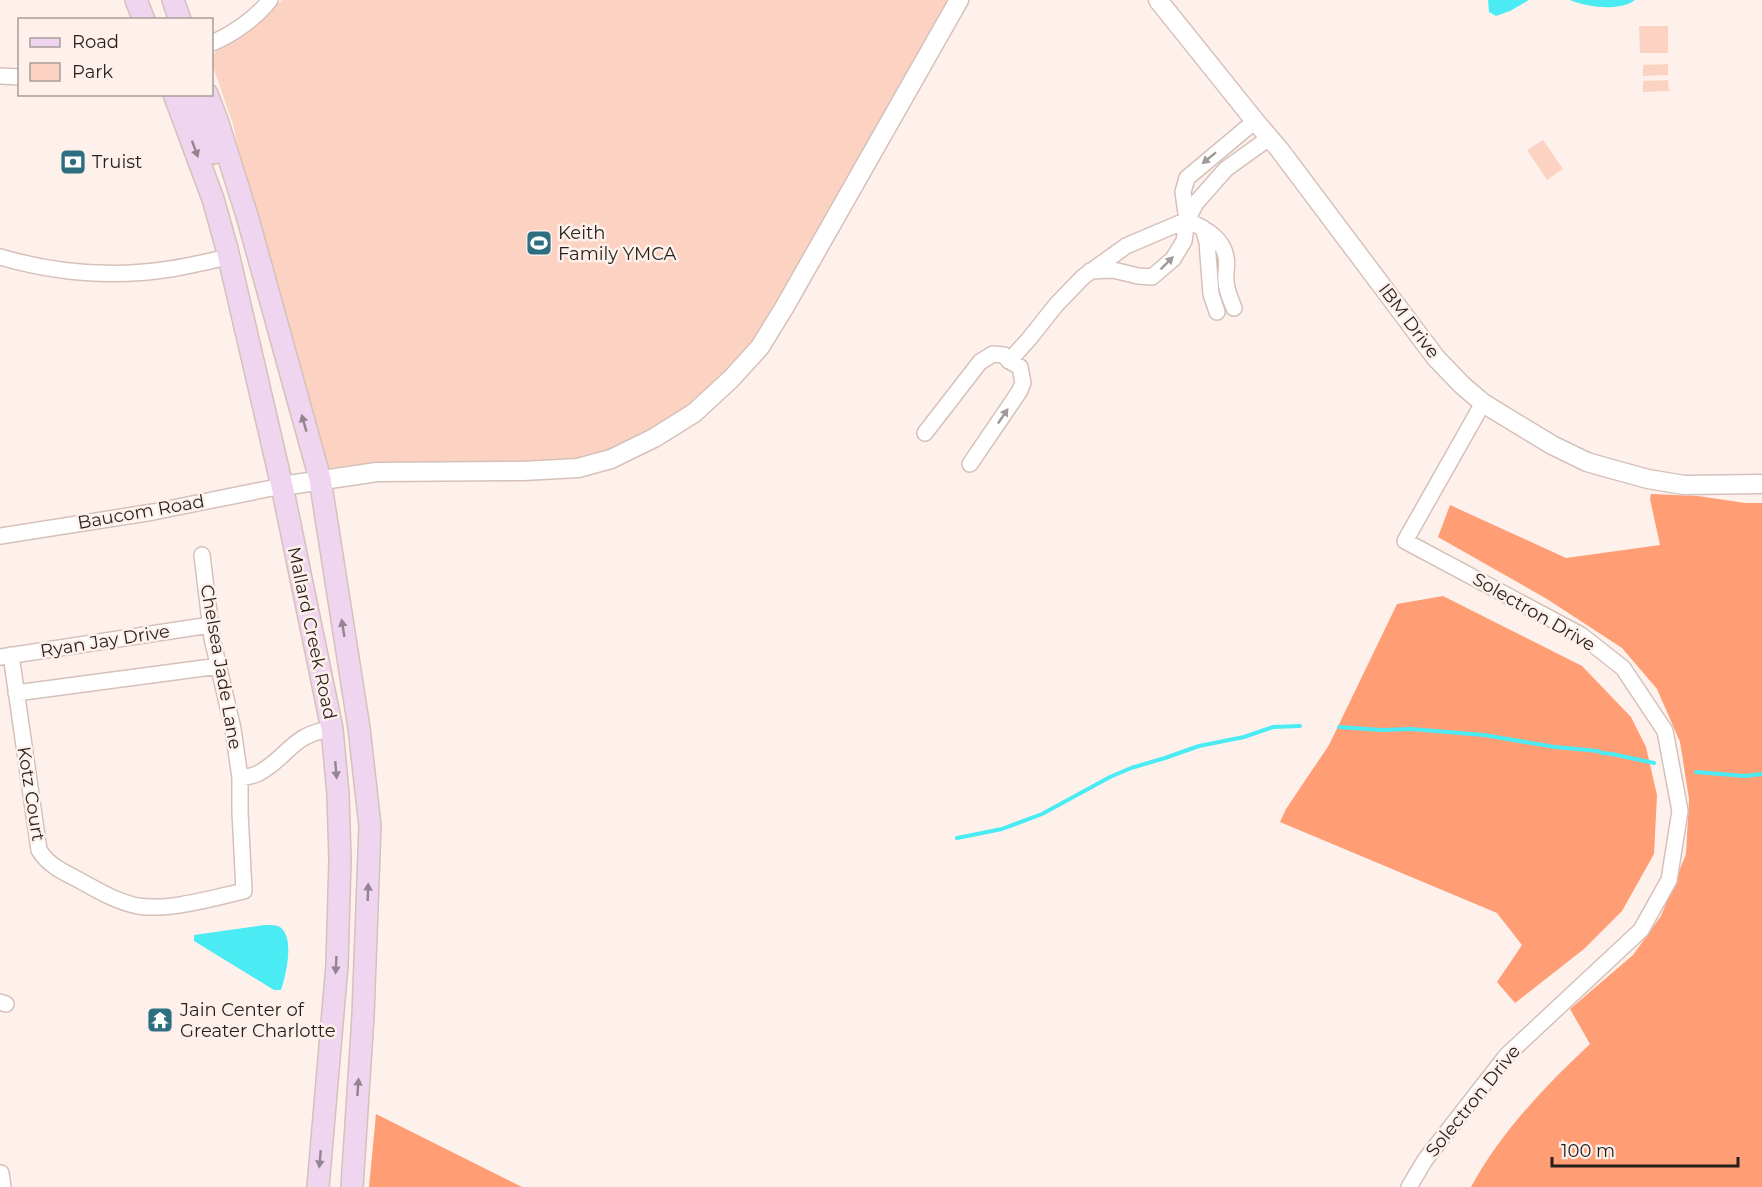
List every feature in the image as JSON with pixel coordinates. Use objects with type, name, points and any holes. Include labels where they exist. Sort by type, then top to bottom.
[{"type":"main road","points":[[136,0],[143,18]]},
{"type":"main road","points":[[173,0],[179,18]]},
{"type":"main road","name":"Mallard Creek Road","points":[[175,96],[213,198],[229,257],[282,486],[332,729],[338,794],[340,860],[337,965],[318,1187]]},
{"type":"main road","points":[[191,96],[237,224],[252,235]]},
{"type":"main road","name":"Mallard Creek Road","points":[[208,96],[252,235],[320,479],[359,728],[370,826],[363,1016],[352,1187]]},
{"type":"street","points":[[213,42],[238,28],[270,0]]},
{"type":"street","points":[[282,486],[377,472],[523,471],[578,468],[611,459],[654,438],[694,413],[731,379],[760,347],[959,0]]},
{"type":"street","name":"IBM Drive","points":[[1158,0],[1338,226],[1436,358],[1483,403],[1552,445],[1587,462],[1684,485],[1762,484]]},
{"type":"street","points":[[0,76],[18,77]]},
{"type":"street","points":[[1090,271],[1113,270],[1152,277],[1173,259],[1184,241],[1187,220],[1182,192],[1187,178],[1255,121]]},
{"type":"street","points":[[1009,361],[1056,305],[1090,271],[1126,246],[1187,220],[1196,203],[1226,168],[1269,138]]},
{"type":"street","points":[[1187,220],[1216,238],[1223,248],[1226,259],[1226,282],[1234,308]]},
{"type":"street","points":[[1203,228],[1207,242],[1211,294],[1217,312]]},
{"type":"street","points":[[0,257],[60,271],[122,274],[169,269],[229,257]]},
{"type":"street","points":[[1209,274],[1226,276]]},
{"type":"street","points":[[925,433],[980,362],[993,354],[1004,355],[1020,367],[1023,383],[970,464]]},
{"type":"street","name":"Solectron Drive","points":[[1409,1187],[1425,1160],[1506,1056],[1641,930],[1669,880],[1680,811],[1665,731],[1623,668],[1581,635],[1405,541],[1483,403]]},
{"type":"street","name":"Baucom Road","points":[[0,536],[153,512],[282,486]]},
{"type":"street","name":"Chelsea Jade Lane","points":[[202,555],[210,625],[233,729],[240,778]]},
{"type":"street","name":"Ryan Jay Drive","points":[[6,656],[210,625]]},
{"type":"street","name":"Kotz Court","points":[[6,656],[16,693],[39,850],[44,860],[104,893],[127,903],[158,907],[244,891],[240,778]]},
{"type":"street","points":[[16,693],[219,666]]},
{"type":"street","points":[[240,778],[260,773],[298,741],[310,734],[332,729]]},
{"type":"street","points":[[1,1173],[3,1187]]},
{"type":"green space","name":"Keith Family YMCA","points":[[282,0],[951,0],[765,327],[712,392],[628,446],[572,462],[334,471],[327,466],[308,413],[242,167],[233,124],[213,67],[213,55],[218,49],[253,28]]},
{"type":"green space","points":[[1639,26],[1668,26],[1668,53],[1640,53]]},
{"type":"green space","points":[[1668,64],[1668,75],[1643,76],[1643,65]]},
{"type":"green space","points":[[1668,80],[1669,91],[1643,92],[1643,81]]},
{"type":"green space","points":[[1543,140],[1563,169],[1547,180],[1527,150]]},
{"type":"shaded area","points":[[1651,494],[1698,496],[1745,503],[1762,503],[1762,1187],[1471,1187],[1510,1129],[1557,1076],[1590,1044],[1570,1009],[1633,955],[1661,916],[1686,854],[1689,799],[1680,742],[1657,689],[1622,648],[1547,599],[1438,537],[1450,505],[1566,558],[1660,545],[1650,499]]},
{"type":"shaded area","points":[[1443,596],[1582,666],[1631,717],[1646,747],[1657,795],[1654,854],[1622,911],[1584,949],[1515,1003],[1497,982],[1522,945],[1497,913],[1280,822],[1286,809],[1329,745],[1397,604]]},
{"type":"shaded area","points":[[376,1114],[522,1187],[369,1187]]},
{"type":"water","points":[[1488,0],[1529,0],[1496,16],[1489,12]]},
{"type":"water","points":[[1570,0],[1635,0],[1621,6],[1603,7]]},
{"type":"water","points":[[264,925],[278,926],[284,930],[287,937],[288,955],[281,990],[274,990],[194,941],[194,935]]},
{"type":"waterway","points":[[957,838],[1002,829],[1042,814],[1131,768],[1199,746],[1244,737],[1273,727],[1300,726]]},
{"type":"waterway","points":[[1339,727],[1381,730],[1411,729],[1484,735],[1555,747],[1598,751],[1654,763]]},
{"type":"waterway","points":[[1696,772],[1745,776],[1762,774]]},
{"type":"place","name":"Truist","points":[[73,162]]},
{"type":"place","name":"Keith Family YMCA","points":[[539,243]]},
{"type":"place","name":"Jain Center of Greater Charlotte","points":[[160,1020]]}]
